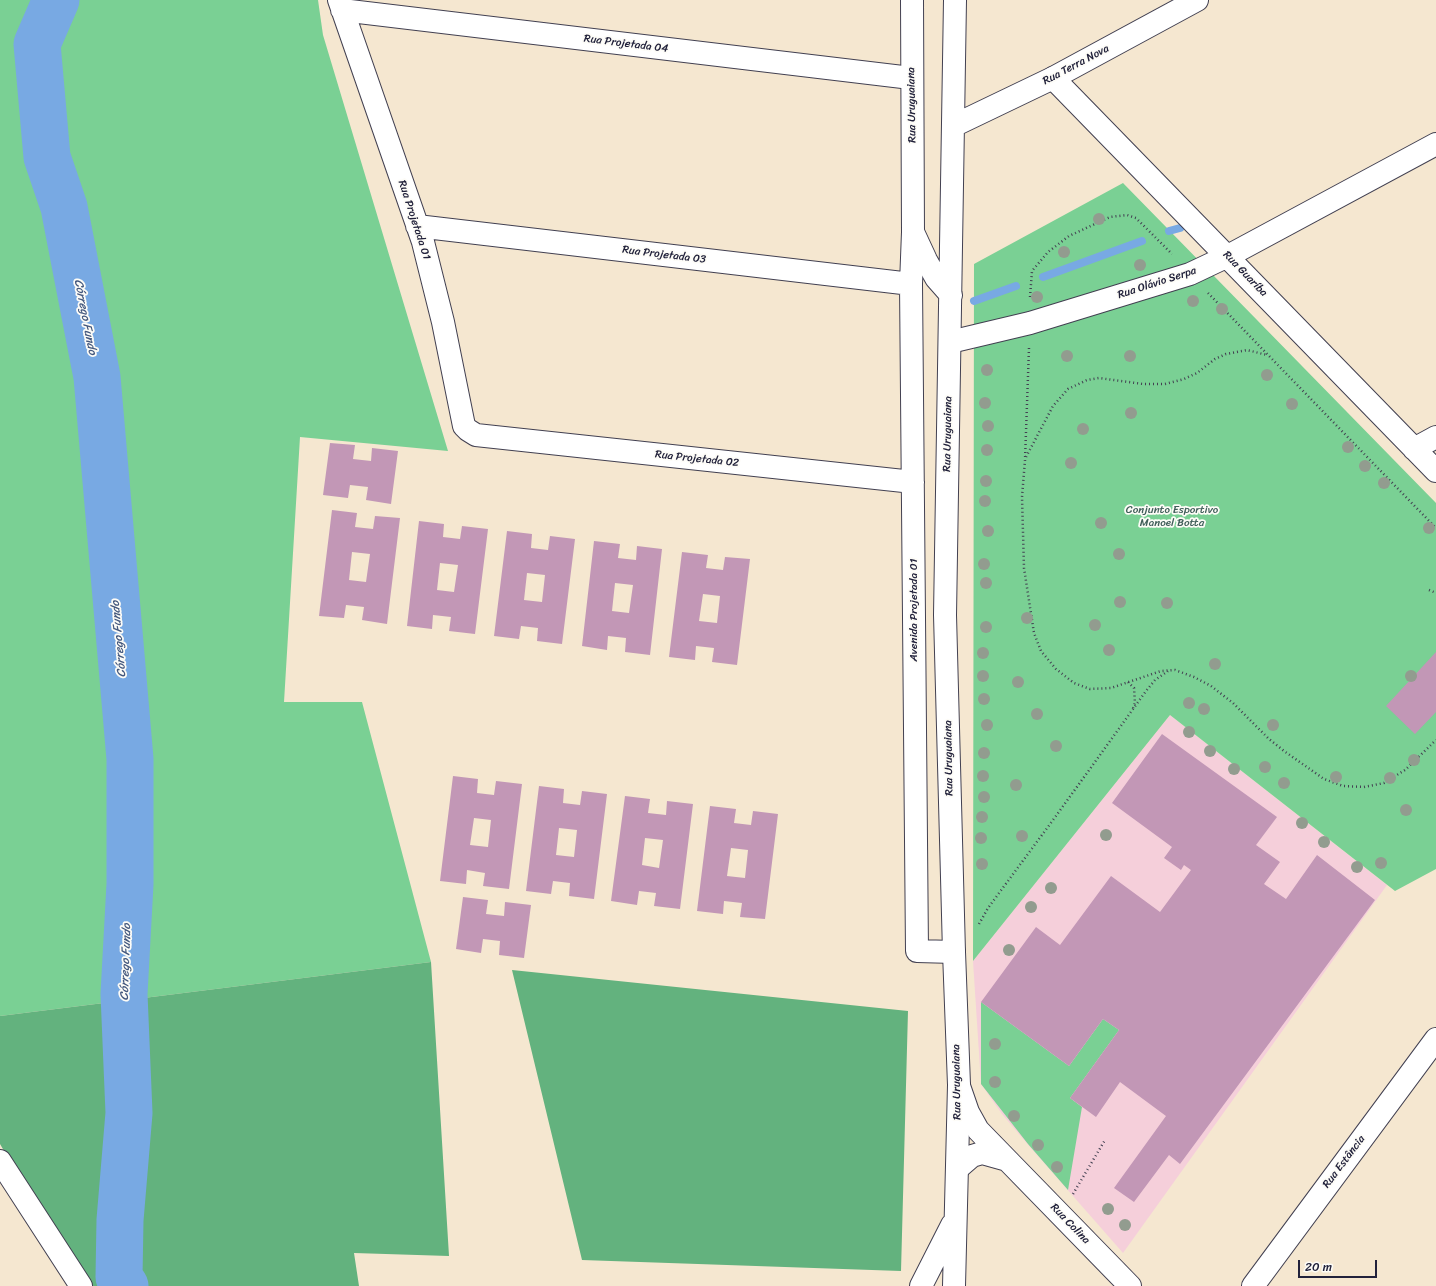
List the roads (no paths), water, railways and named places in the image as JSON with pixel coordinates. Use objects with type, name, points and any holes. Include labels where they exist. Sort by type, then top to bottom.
[{"type":"street","name":"Rua Uruguaiana","points":[[912,0],[911,78],[913,232],[936,278],[950,295]]},
{"type":"street","name":"Rua Uruguaiana","points":[[954,1286],[959,1085],[954,953],[946,615],[955,0]]},
{"type":"street","name":"Rua Terra Nova","points":[[953,126],[1053,78],[1197,0]]},
{"type":"street","name":"Rua Projetada 04","points":[[340,5],[911,78]]},
{"type":"street","name":"Rua Projetada 01","points":[[340,5],[417,226],[443,322],[464,426],[471,433],[480,435]]},
{"type":"street","name":"Rua Guaríba","points":[[1053,78],[1436,471]]},
{"type":"street","name":"Rua Olávio Serpa","points":[[950,342],[1030,323],[1190,274],[1228,256],[1436,144]]},
{"type":"street","name":"Rua Projetada 03","points":[[417,226],[911,284]]},
{"type":"street","name":"Avenida Projetada 01","points":[[913,232],[911,284],[916,951],[954,953]]},
{"type":"street","name":"Rua Projetada 02","points":[[480,435],[913,482]]},
{"type":"street","points":[[1414,449],[1436,437]]},
{"type":"street","name":"Rua Estância","points":[[1253,1286],[1436,1039]]},
{"type":"street","name":"Rua Colina","points":[[959,1085],[968,1112],[978,1130],[992,1146],[1010,1161],[1130,1286]]},
{"type":"street","points":[[957,1169],[972,1156],[982,1153],[1010,1161]]},
{"type":"street","points":[[0,1161],[81,1286]]},
{"type":"street","name":"Rua Uruguaiana","points":[[921,1286],[955,1221]]},
{"type":"waterway","name":"Córrego Fundo","points":[[56,0],[37,44],[47,157],[64,207],[97,377],[130,759],[130,884],[124,994],[129,1113],[120,1220],[119,1277],[125,1286]]},
{"type":"waterway","points":[[1169,231],[1180,228]]},
{"type":"waterway","points":[[1043,277],[1142,241]]},
{"type":"waterway","points":[[974,301],[1016,286]]},
{"type":"park label","name":"Conjunto Esportivo Manoel Botta","points":[[1172,516]]}]
